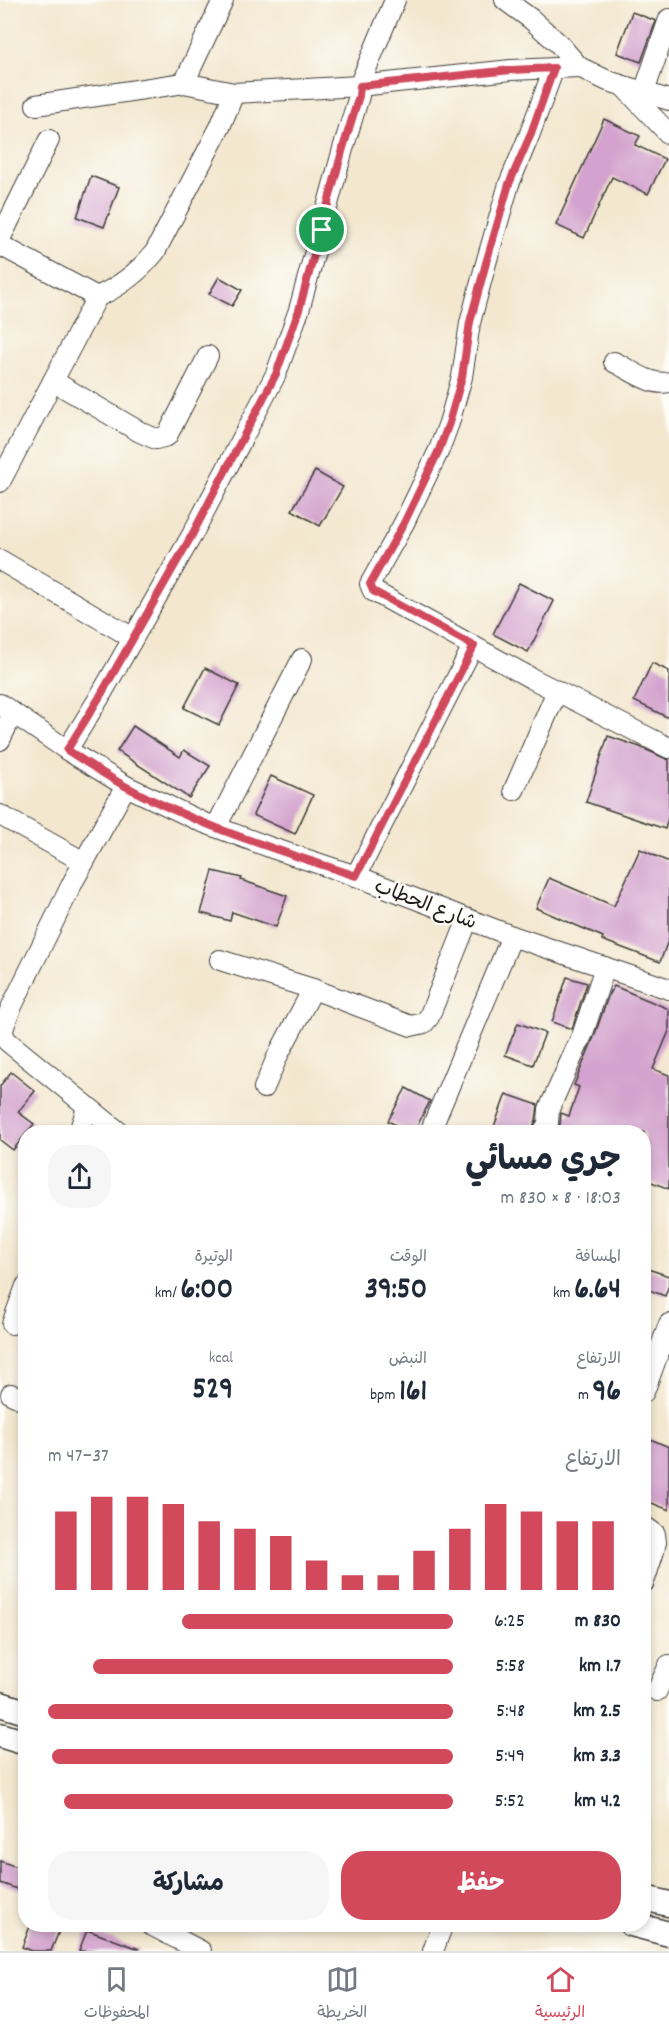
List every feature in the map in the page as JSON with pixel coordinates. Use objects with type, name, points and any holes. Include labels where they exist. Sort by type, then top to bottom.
[{"type":"main road","points":[[0,1704],[18,1710]]},
{"type":"main road","points":[[0,1735],[18,1741]]},
{"type":"main road","points":[[651,1900],[669,1904]]},
{"type":"main road","points":[[651,1929],[669,1934]]},
{"type":"street","points":[[184,82],[223,0]]},
{"type":"street","points":[[67,750],[192,535],[276,374],[299,310],[360,86],[395,0]]},
{"type":"street","points":[[505,0],[559,44],[579,67],[623,86],[669,100]]},
{"type":"street","points":[[644,92],[669,20]]},
{"type":"street","points":[[36,105],[184,82],[234,93],[360,86],[511,70],[579,67]]},
{"type":"street","points":[[554,68],[530,136],[509,184],[470,322],[462,377],[449,423],[439,450],[404,523],[370,584],[373,591],[557,691],[669,748]]},
{"type":"street","points":[[623,86],[669,134]]},
{"type":"street","points":[[0,482],[97,297],[129,279],[145,265],[155,252],[220,127],[234,93]]},
{"type":"street","points":[[0,239],[49,140]]},
{"type":"street","points":[[0,245],[97,297]]},
{"type":"street","points":[[53,381],[156,439],[167,436],[208,356]]},
{"type":"street","points":[[614,362],[650,380],[662,384],[669,382]]},
{"type":"street","points":[[0,560],[133,638]]},
{"type":"street","points":[[356,876],[474,646]]},
{"type":"street","points":[[216,827],[302,658]]},
{"type":"street","points":[[514,790],[557,691]]},
{"type":"street","points":[[0,740],[7,709]]},
{"type":"street","name":"شارع الحطاب","points":[[7,709],[67,750],[126,786],[216,827],[272,849],[356,876],[512,936],[668,986]]},
{"type":"street","points":[[110,1125],[2,1039],[2,1028],[5,1007],[126,786]]},
{"type":"street","points":[[0,815],[84,862]]},
{"type":"street","points":[[220,960],[313,989],[411,1026],[424,1023],[429,1017],[468,919]]},
{"type":"street","points":[[433,1125],[512,936]]},
{"type":"street","points":[[547,1125],[549,1109],[583,1033],[605,967]]},
{"type":"street","points":[[264,1088],[278,1055],[313,989]]},
{"type":"street","points":[[81,1125],[87,1108]]},
{"type":"street","points":[[12,1324],[18,1308]]},
{"type":"street","points":[[651,1373],[669,1324]]},
{"type":"street","points":[[651,1531],[655,1534],[656,1542],[651,1559]]},
{"type":"street","points":[[657,1691],[669,1665]]},
{"type":"street","points":[[164,1932],[201,1951]]},
{"type":"street","points":[[433,1951],[440,1932]]},
{"type":"building","points":[[632,12],[656,21],[641,62],[617,53]]},
{"type":"building","points":[[604,119],[640,136],[635,145],[665,159],[648,194],[612,177],[584,238],[556,225]]},
{"type":"building","points":[[91,176],[119,187],[104,227],[77,217]]},
{"type":"building","points":[[219,277],[242,290],[232,306],[209,294]]},
{"type":"building","points":[[315,471],[343,487],[320,526],[292,510]]},
{"type":"building","points":[[519,583],[554,601],[528,652],[493,634]]},
{"type":"building","points":[[652,663],[669,671],[669,718],[634,701]]},
{"type":"building","points":[[205,668],[239,685],[219,725],[184,708]]},
{"type":"building","points":[[133,726],[180,757],[184,750],[210,766],[189,798],[117,751]]},
{"type":"building","points":[[608,736],[669,760],[669,815],[665,829],[586,802]]},
{"type":"building","points":[[271,776],[313,795],[295,834],[253,815]]},
{"type":"building","points":[[640,849],[669,862],[669,938],[660,962],[602,940],[603,937],[536,908],[549,878],[614,906]]},
{"type":"building","points":[[213,871],[242,878],[241,880],[287,896],[276,927],[232,912],[230,921],[201,913]]},
{"type":"building","points":[[567,977],[587,983],[572,1029],[552,1022]]},
{"type":"building","points":[[614,986],[669,1009],[669,1031],[653,1069],[669,1075],[669,1189],[651,1182],[651,1125],[560,1125],[561,1113],[569,1116],[579,1087],[574,1085]]},
{"type":"building","points":[[518,1023],[545,1033],[533,1065],[505,1055]]},
{"type":"building","points":[[11,1072],[35,1091],[18,1112],[34,1124],[18,1125],[18,1144],[13,1150],[0,1140],[0,1086]]},
{"type":"building","points":[[406,1088],[430,1101],[418,1125],[396,1125],[388,1121]]},
{"type":"building","points":[[506,1094],[538,1105],[534,1125],[495,1125]]},
{"type":"building","points":[[651,1270],[669,1276],[665,1296],[651,1291]]},
{"type":"building","points":[[651,1439],[669,1447],[669,1510],[651,1503]]},
{"type":"building","points":[[0,1861],[18,1867],[18,1889],[0,1883]]},
{"type":"building","points":[[28,1932],[59,1932],[51,1951],[31,1951],[22,1947]]},
{"type":"building","points":[[86,1932],[92,1932],[139,1949],[138,1951],[79,1951]]},
{"type":"route","points":[[554,68],[530,136],[509,184],[470,322],[462,377],[449,423],[439,450],[404,523],[370,584],[373,591],[474,646],[356,876],[272,849],[202,822],[126,786],[67,750],[192,535],[276,374],[299,310],[322,230],[360,86],[511,70],[554,68]]}]
